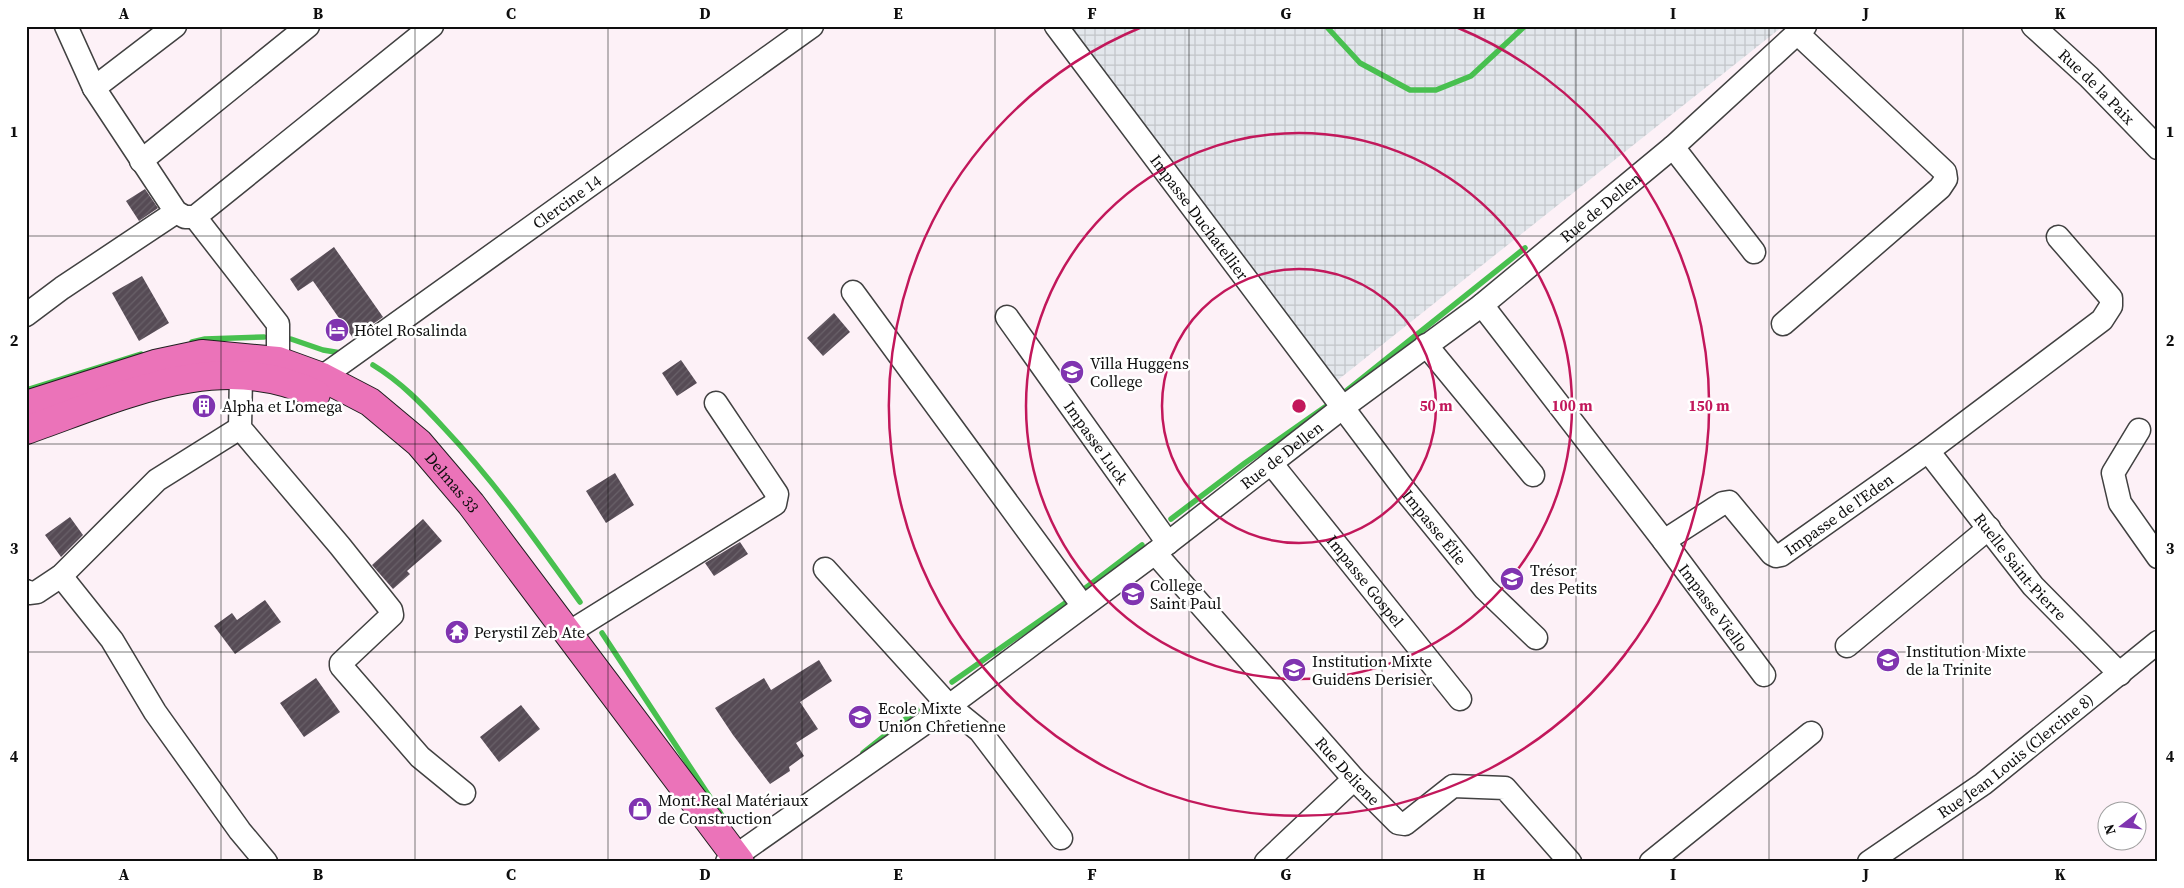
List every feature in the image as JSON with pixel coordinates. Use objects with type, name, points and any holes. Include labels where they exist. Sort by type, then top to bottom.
[{"type":"main road","name":"Delmas 33","points":[[26,405],[155,364],[202,354],[278,361],[322,377],[370,402],[418,443],[471,504],[568,633],[730,860]]},
{"type":"main road","name":"Delmas 33","points":[[26,430],[161,383],[189,377],[241,375],[267,378],[311,392],[357,415],[406,455],[730,860]]},
{"type":"street","points":[[66,26],[94,88],[141,161],[278,324],[278,361]]},
{"type":"street","points":[[94,88],[175,26]]},
{"type":"street","points":[[141,161],[308,26]]},
{"type":"street","points":[[26,315],[62,288],[186,215],[432,26]]},
{"type":"street","name":"Clercine 14","points":[[322,377],[812,26]]},
{"type":"street","name":"Impasse Duchatellier","points":[[1056,26],[1342,408]]},
{"type":"street","name":"Rue de la Paix","points":[[2033,26],[2089,76],[2158,148]]},
{"type":"street","points":[[1783,324],[1940,188],[1946,179],[1945,172],[1801,30]]},
{"type":"street","name":"Rue de Dellen","points":[[730,860],[949,706],[1162,548],[1342,408],[1482,305],[1674,147],[1801,30]]},
{"type":"street","points":[[1674,147],[1754,252]]},
{"type":"street","name":"Impasse de l'Eden","points":[[1664,542],[1723,503],[1729,502],[1772,554],[1776,556],[1781,555],[1928,451],[2102,320],[2112,306],[2111,298],[2058,237]]},
{"type":"street","points":[[853,292],[1083,606]]},
{"type":"street","points":[[1482,305],[1664,542]]},
{"type":"street","name":"Impasse Luck","points":[[1007,317],[1162,548]]},
{"type":"street","points":[[1426,345],[1533,475]]},
{"type":"street","points":[[241,375],[240,428],[340,546],[391,610],[392,615],[341,662],[341,666],[420,757],[464,793]]},
{"type":"street","points":[[568,633],[775,504],[776,494],[716,403]]},
{"type":"street","name":"Impasse Élie","points":[[1342,408],[1407,493],[1485,589],[1536,638]]},
{"type":"street","points":[[26,591],[29,593],[37,592],[61,576],[157,480],[240,428]]},
{"type":"street","points":[[2139,430],[2113,473],[2114,481],[2120,502],[2158,557]]},
{"type":"street","name":"Ruelle Saint-Pierre","points":[[1928,451],[2033,586],[2120,674]]},
{"type":"street","name":"Impasse Gospel","points":[[1271,463],[1460,699]]},
{"type":"street","points":[[1847,646],[1989,528]]},
{"type":"street","name":"Impasse Viello","points":[[1664,542],[1764,675]]},
{"type":"street","name":"Rue Deliene","points":[[1162,548],[1354,779],[1401,825],[1405,824],[1453,786],[1506,788],[1570,862]]},
{"type":"street","points":[[825,569],[949,706],[980,731],[1061,838]]},
{"type":"street","points":[[61,576],[112,640],[155,712],[240,831],[266,862]]},
{"type":"street","name":"Rue Jean Louis (Clercine 8)","points":[[1869,862],[1983,784],[2158,642]]},
{"type":"street","points":[[1651,862],[1811,733]]},
{"type":"street","points":[[1266,862],[1354,779]]},
{"type":"shaded area","points":[[1057,26],[1783,26],[1324,391]]},
{"type":"building","points":[[145,189],[158,208],[139,221],[126,201]]},
{"type":"building","points":[[334,247],[383,317],[353,338],[313,281],[298,291],[290,279]]},
{"type":"building","points":[[142,276],[169,323],[139,341],[112,293]]},
{"type":"building","points":[[834,313],[850,332],[823,356],[807,338]]},
{"type":"building","points":[[681,360],[697,383],[677,396],[662,373]]},
{"type":"building","points":[[615,473],[634,505],[606,523],[586,491]]},
{"type":"building","points":[[70,517],[83,535],[61,557],[45,535]]},
{"type":"building","points":[[423,519],[442,541],[407,571],[410,574],[393,589],[372,565]]},
{"type":"building","points":[[740,542],[748,554],[714,576],[705,563]]},
{"type":"building","points":[[265,600],[281,622],[235,654],[214,626],[232,613],[237,620]]},
{"type":"building","points":[[819,660],[832,681],[800,702],[818,729],[796,743],[804,756],[789,767],[790,771],[770,784],[715,708],[764,678],[771,690]]},
{"type":"building","points":[[316,678],[340,712],[304,737],[280,703]]},
{"type":"building","points":[[521,705],[540,729],[499,762],[480,737]]},
{"type":"waterway","points":[[1326,26],[1360,63],[1410,90],[1436,90],[1471,76],[1525,26]]},
{"type":"waterway","points":[[1345,392],[1525,248]]},
{"type":"waterway","points":[[192,342],[205,339],[264,337]]},
{"type":"waterway","points":[[291,339],[323,350],[341,353]]},
{"type":"waterway","points":[[26,390],[141,354]]},
{"type":"waterway","points":[[373,365],[411,394],[463,449],[515,513],[580,602]]},
{"type":"waterway","points":[[1171,519],[1245,463],[1325,407]]},
{"type":"waterway","points":[[1079,593],[1142,545]]},
{"type":"waterway","points":[[952,682],[1071,599]]},
{"type":"waterway","points":[[602,633],[723,817]]},
{"type":"waterway","points":[[863,753],[917,710]]},
{"type":"place","name":"Hôtel Rosalinda","points":[[337,330]]},
{"type":"place","name":"Villa Huggens College","points":[[1072,372]]},
{"type":"place","name":"Alpha et L'omega","points":[[204,406]]},
{"type":"place","name":"Trésor des Petits","points":[[1512,579]]},
{"type":"place","name":"College Saint Paul","points":[[1133,594]]},
{"type":"place","name":"Perystil Zeb Ate","points":[[457,632]]},
{"type":"place","name":"Institution Mixte de la Trinite","points":[[1888,660]]},
{"type":"place","name":"Institution Mixte Guidens Derisier","points":[[1294,670]]},
{"type":"place","name":"Ecole Mixte Union Chretienne","points":[[860,717]]},
{"type":"place","name":"Mont.Real Matériaux de Construction","points":[[640,809]]}]
